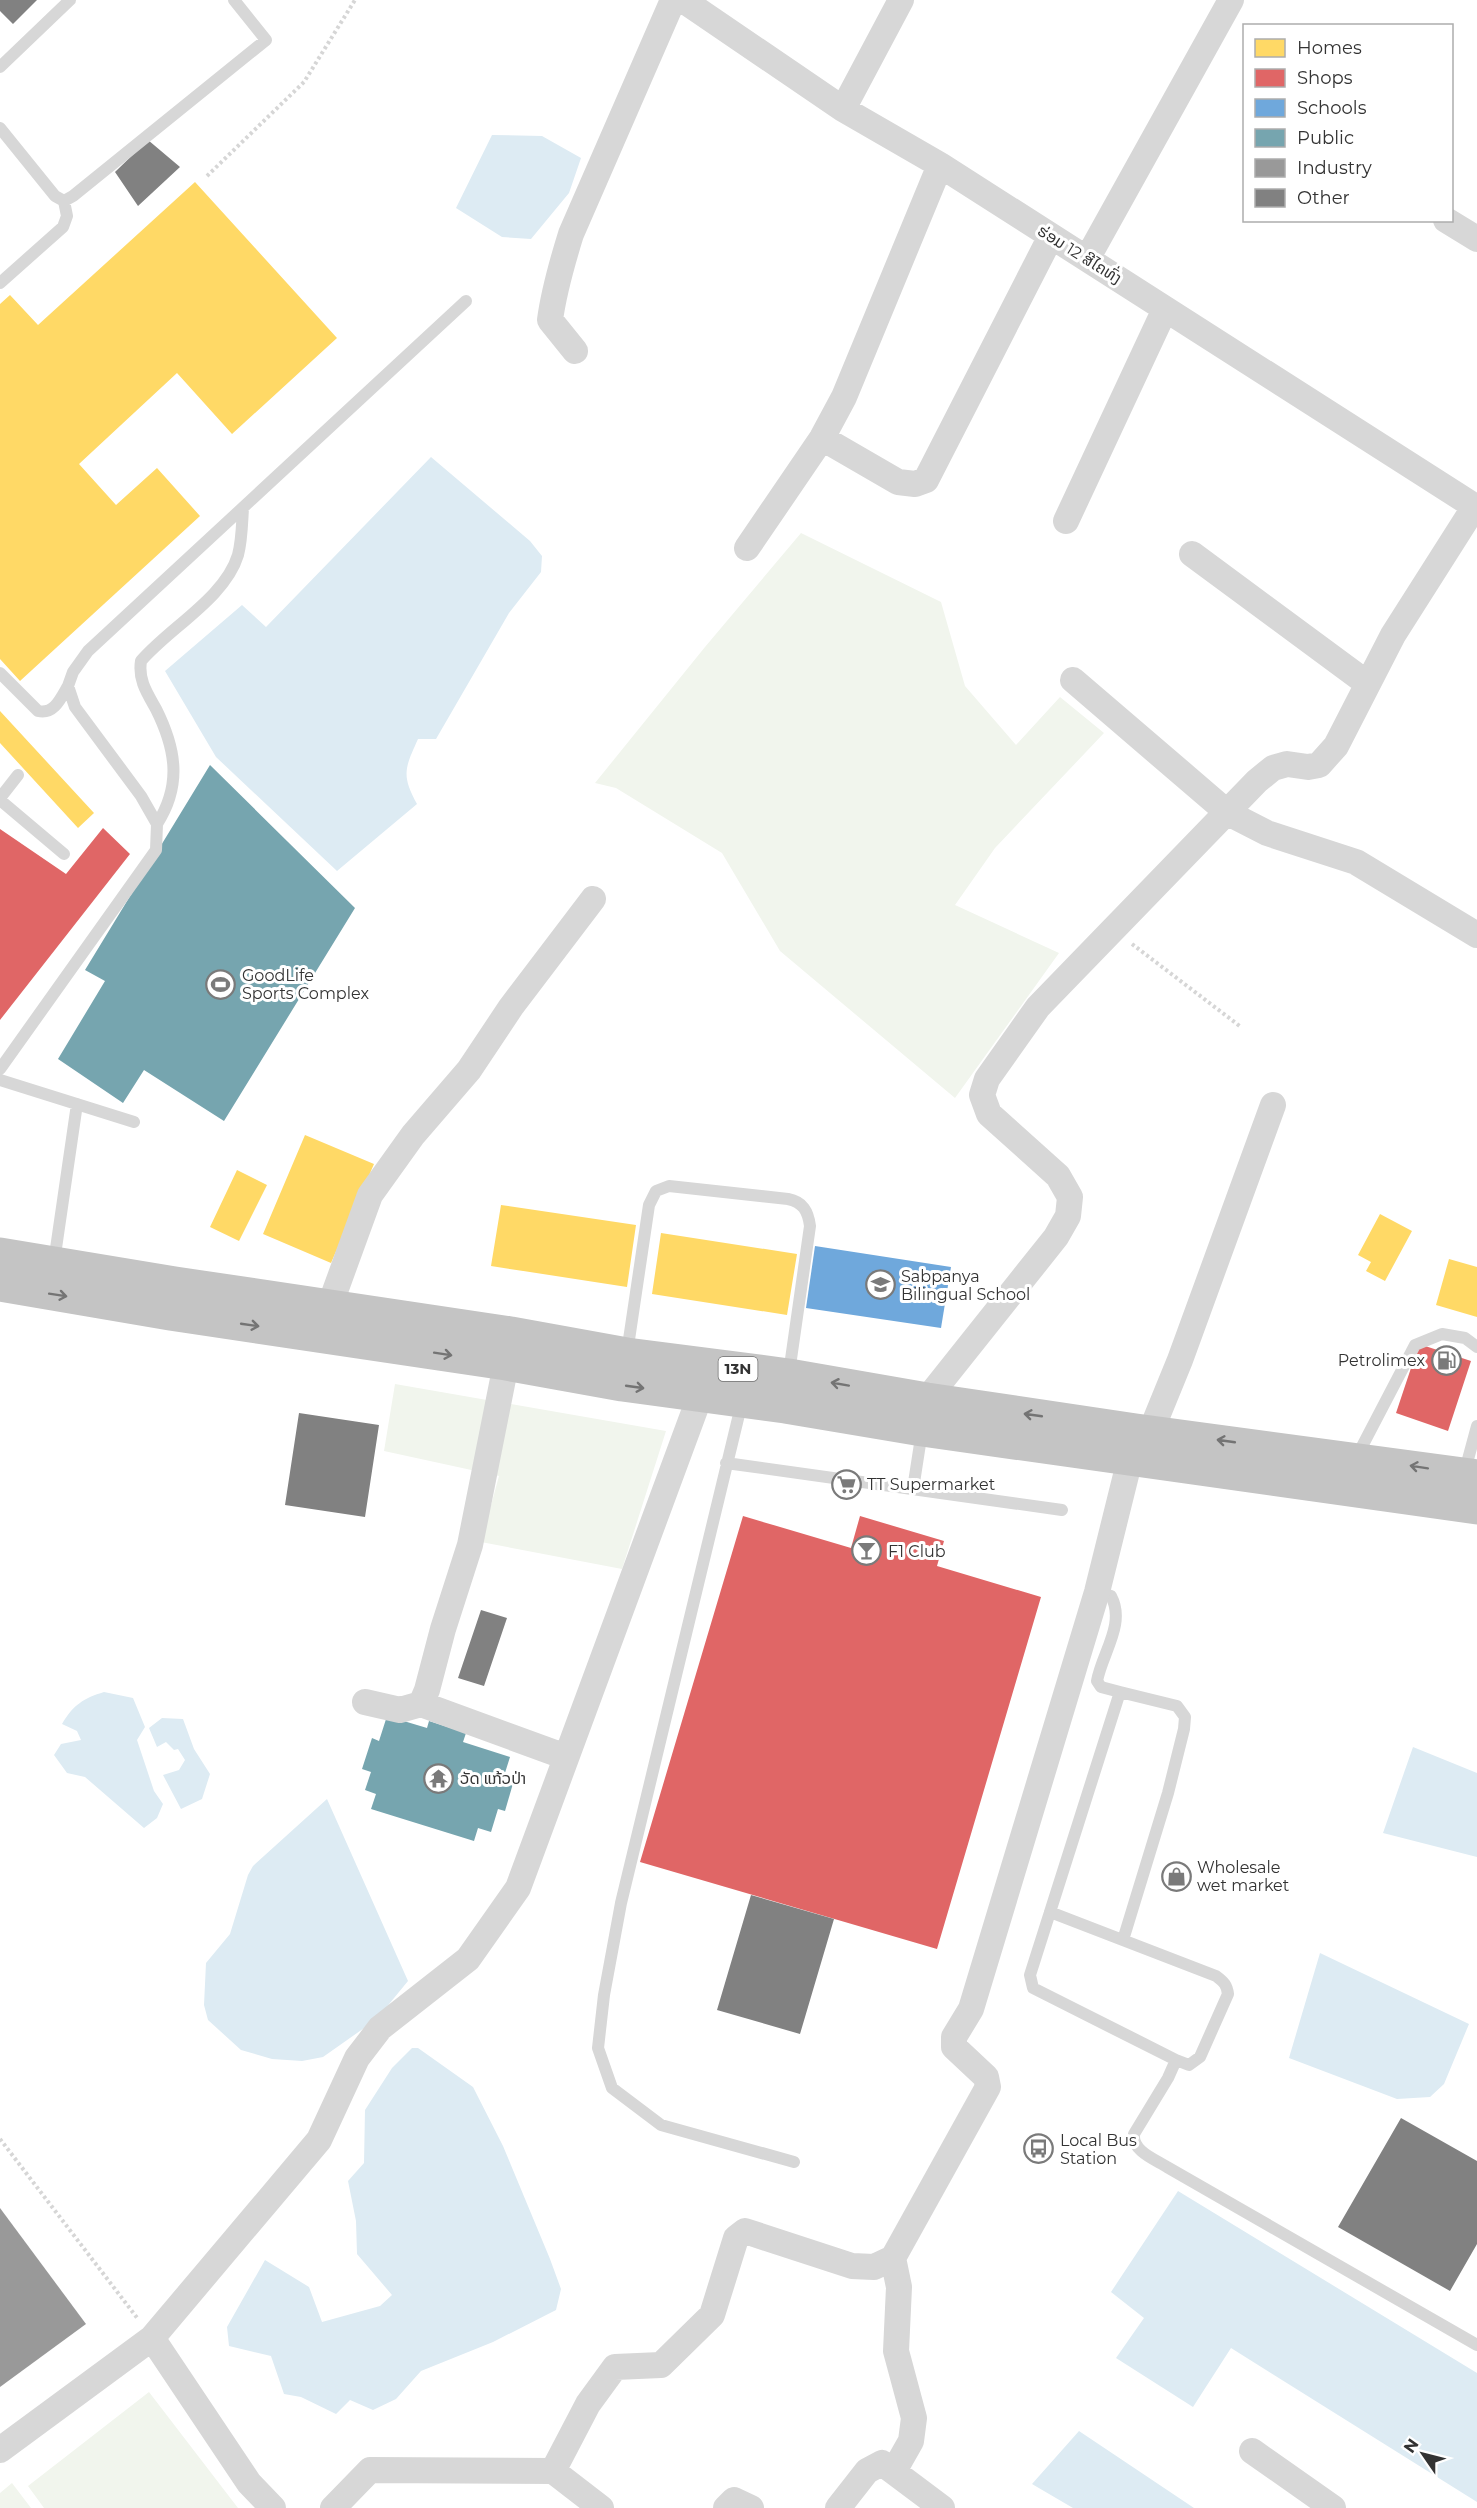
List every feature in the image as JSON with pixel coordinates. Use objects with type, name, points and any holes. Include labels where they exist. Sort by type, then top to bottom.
[{"type":"highway","name":"13N","points":[[0,1254],[511,1333],[627,1354],[789,1375],[925,1415]]},
{"type":"highway","name":"13N","points":[[0,1286],[700,1396],[925,1415],[1139,1441],[1355,1459],[1470,1475]]},
{"type":"highway","name":"13N","points":[[1139,1441],[1403,1496],[1477,1508]]},
{"type":"street","points":[[575,351],[550,320],[561,266],[571,234],[673,0]]},
{"type":"street","name":"ຮ່ອມ 12 ສີໄຄທົ່ງ","points":[[684,0],[843,109],[940,165],[1476,507]]},
{"type":"street","points":[[843,109],[901,0]]},
{"type":"street","points":[[1087,259],[1231,0]]},
{"type":"street","points":[[747,548],[822,438],[844,397],[940,165]]},
{"type":"street","points":[[1449,222],[1477,239]]},
{"type":"street","points":[[822,438],[898,482],[915,484],[926,480],[1051,236]]},
{"type":"street","points":[[1066,521],[1165,309]]},
{"type":"street","points":[[925,1415],[1056,1237],[1068,1216],[1070,1197],[1058,1176],[988,1114],[982,1095],[987,1079],[1038,1007],[1257,781],[1273,768],[1287,764],[1308,767],[1319,765],[1336,746],[1393,635],[1476,507]]},
{"type":"street","points":[[1192,554],[1368,684]]},
{"type":"street","points":[[1073,680],[1228,813],[1267,833],[1356,862],[1477,935]]},
{"type":"street","points":[[330,1305],[370,1195],[413,1135],[469,1070],[510,1007],[592,899]]},
{"type":"street","points":[[553,2471],[588,2404],[615,2367],[661,2365],[712,2315],[736,2238],[745,2231],[852,2266],[874,2267],[893,2258],[988,2086],[986,2077],[954,2046],[954,2037],[970,2009],[1098,1592],[1139,1441],[1180,1360],[1273,1105]]},
{"type":"street","points":[[421,1704],[428,1690],[443,1629],[470,1545],[506,1364]]},
{"type":"street","points":[[0,2450],[152,2337],[319,2140],[357,2058],[380,2028],[468,1959],[518,1888],[700,1396]]},
{"type":"street","points":[[365,1702],[400,1710],[421,1704],[566,1757]]},
{"type":"street","points":[[893,2258],[898,2287],[896,2351],[914,2418],[911,2441],[894,2471]]},
{"type":"street","points":[[152,2337],[249,2483],[273,2508]]},
{"type":"street","points":[[1252,2451],[1333,2508]]},
{"type":"street","points":[[838,2508],[867,2471],[882,2463],[942,2508]]},
{"type":"street","points":[[333,2508],[370,2470],[553,2471],[601,2508]]},
{"type":"street","points":[[726,2508],[734,2500],[751,2508]]},
{"type":"lane","points":[[0,67],[70,0]]},
{"type":"lane","points":[[64,201],[90,184],[267,40],[234,0]]},
{"type":"lane","points":[[0,128],[55,196],[64,201],[67,216],[63,227],[0,283]]},
{"type":"lane","points":[[0,673],[38,711],[43,712],[54,708],[68,686],[73,672],[88,651],[466,301]]},
{"type":"lane","points":[[0,1069],[156,850],[158,824],[168,807],[174,785],[174,761],[160,718],[141,681],[141,661],[154,646],[212,595],[230,573],[238,554],[243,508]]},
{"type":"lane","points":[[68,686],[75,707],[141,796],[158,824]]},
{"type":"lane","points":[[18,775],[0,799],[64,854]]},
{"type":"lane","points":[[0,1080],[134,1122]]},
{"type":"lane","points":[[54,1263],[77,1104]]},
{"type":"lane","points":[[627,1354],[648,1205],[656,1191],[669,1186],[788,1199],[796,1201],[806,1210],[810,1226],[789,1375]]},
{"type":"lane","points":[[1355,1459],[1415,1345],[1442,1334],[1465,1338],[1477,1347]]},
{"type":"lane","points":[[742,1401],[621,1903],[604,1995],[598,2048],[612,2088],[661,2126],[794,2162]]},
{"type":"lane","points":[[913,1489],[925,1415]]},
{"type":"lane","points":[[1470,1475],[1477,1426]]},
{"type":"lane","points":[[726,1462],[1062,1510]]},
{"type":"lane","points":[[1098,1592],[1111,1596],[1116,1606],[1117,1619],[1097,1681],[1101,1688],[1177,1706],[1185,1717],[1168,1793],[1123,1940]]},
{"type":"lane","points":[[1050,1912],[1216,1976],[1227,1987],[1228,1994],[1196,2062],[1189,2065],[1176,2060],[1033,1988],[1030,1975],[1050,1912],[1120,1692]]},
{"type":"lane","points":[[1176,2060],[1168,2078],[1134,2134],[1136,2148],[1477,2345]]},
{"type":"path","points":[[207,176],[304,82],[355,0]]},
{"type":"path","points":[[1113,930],[1241,1027]]},
{"type":"path","points":[[0,2139],[152,2337]]},
{"type":"shaded area","points":[[492,135],[542,136],[581,158],[569,193],[531,239],[502,237],[456,208]]},
{"type":"shaded area","points":[[431,457],[530,541],[542,556],[541,572],[509,613],[436,739],[418,739],[410,757],[407,772],[409,786],[417,804],[337,871],[216,757],[165,671],[242,605],[266,627]]},
{"type":"shaded area","points":[[801,533],[941,602],[965,686],[1016,745],[1060,697],[1104,733],[995,848],[955,905],[1059,953],[955,1098],[780,951],[722,853],[616,788],[595,783]]},
{"type":"shaded area","points":[[395,1384],[666,1431],[622,1569],[481,1542],[499,1476],[384,1451]]},
{"type":"shaded area","points":[[104,1692],[133,1698],[145,1727],[137,1740],[154,1791],[163,1804],[157,1818],[144,1828],[85,1777],[67,1773],[54,1755],[61,1744],[81,1740],[77,1731],[62,1724],[70,1712],[85,1700]]},
{"type":"shaded area","points":[[162,1718],[183,1719],[194,1749],[210,1774],[202,1799],[181,1809],[163,1775],[179,1770],[185,1760],[178,1749],[174,1750],[166,1742],[157,1747],[149,1728]]},
{"type":"shaded area","points":[[1413,1747],[1477,1773],[1477,1857],[1383,1833]]},
{"type":"shaded area","points":[[327,1799],[408,1981],[385,2009],[367,2026],[323,2057],[302,2061],[272,2059],[241,2050],[208,2020],[204,2005],[206,1963],[230,1934],[248,1875],[253,1866]]},
{"type":"shaded area","points":[[1320,1953],[1469,2024],[1444,2084],[1430,2097],[1397,2099],[1289,2058]]},
{"type":"shaded area","points":[[412,2048],[418,2048],[473,2087],[503,2146],[561,2289],[556,2310],[493,2342],[421,2371],[396,2399],[373,2410],[350,2400],[336,2414],[301,2397],[284,2394],[271,2356],[229,2346],[227,2327],[265,2260],[309,2287],[322,2322],[380,2306],[392,2295],[357,2254],[356,2221],[348,2181],[364,2163],[365,2110],[392,2068]]},
{"type":"shaded area","points":[[1178,2191],[1477,2373],[1477,2502],[1231,2348],[1193,2407],[1116,2358],[1144,2318],[1111,2292]]},
{"type":"shaded area","points":[[149,2392],[238,2508],[44,2508],[28,2486]]},
{"type":"shaded area","points":[[1079,2431],[1194,2508],[1073,2508],[1032,2484]]},
{"type":"shaded area","points":[[12,2483],[31,2508],[0,2508],[0,2493]]},
{"type":"building: Homes","points":[[195,182],[337,338],[232,434],[177,373],[79,464],[116,505],[157,468],[200,516],[20,681],[0,659],[0,304],[10,295],[38,325]]},
{"type":"building: Homes","points":[[0,711],[94,813],[78,828],[0,743]]},
{"type":"building: Homes","points":[[305,1135],[374,1164],[331,1263],[263,1234]]},
{"type":"building: Homes","points":[[237,1170],[267,1185],[239,1241],[210,1227]]},
{"type":"building: Homes","points":[[501,1205],[636,1225],[627,1287],[491,1266]]},
{"type":"building: Homes","points":[[1380,1214],[1412,1231],[1385,1281],[1366,1271],[1371,1262],[1358,1255]]},
{"type":"building: Homes","points":[[661,1233],[797,1254],[787,1315],[652,1294]]},
{"type":"building: Homes","points":[[1449,1259],[1477,1267],[1477,1317],[1436,1305]]},
{"type":"building: Shops","points":[[103,828],[130,854],[0,1020],[0,829],[66,874]]},
{"type":"building: Shops","points":[[1419,1344],[1471,1361],[1448,1431],[1396,1413]]},
{"type":"building: Shops","points":[[743,1516],[851,1548],[860,1516],[944,1541],[937,1566],[1041,1597],[937,1949],[640,1862]]},
{"type":"building: Schools","points":[[815,1246],[951,1267],[941,1328],[806,1308]]},
{"type":"building: Public","points":[[210,765],[355,908],[224,1121],[144,1070],[123,1103],[58,1059],[105,981],[85,970]]},
{"type":"building: Public","name":"ວັດ ແກ້ວປ່າ","points":[[387,1716],[427,1728],[429,1721],[466,1733],[463,1742],[510,1757],[504,1776],[514,1780],[505,1811],[498,1809],[491,1832],[478,1828],[474,1841],[371,1809],[376,1794],[365,1790],[371,1772],[362,1769],[372,1738],[379,1741]]},
{"type":"building: Industry","points":[[0,2208],[86,2324],[0,2387]]},
{"type":"building: Other","points":[[0,0],[37,0],[13,24],[0,11]]},
{"type":"building: Other","points":[[148,140],[180,167],[138,206],[115,172]]},
{"type":"building: Other","points":[[299,1413],[379,1425],[365,1517],[285,1505]]},
{"type":"building: Other","points":[[481,1610],[507,1618],[484,1686],[458,1678]]},
{"type":"building: Other","points":[[751,1895],[834,1919],[800,2034],[717,2010]]},
{"type":"building: Other","points":[[1401,2118],[1477,2161],[1477,2244],[1450,2291],[1338,2227]]},
{"type":"place","name":"GoodLife Sports Complex","points":[[221,984]]},
{"type":"place","name":"Sabpanya Bilingual School","points":[[880,1285]]},
{"type":"place","name":"Petrolimex","points":[[1446,1360]]},
{"type":"place","name":"TT Supermarket","points":[[846,1484]]},
{"type":"place","name":"F1 Club","points":[[867,1551]]},
{"type":"place","name":"ວັດ ແກ້ວປ່າ","points":[[439,1778]]},
{"type":"place","name":"Wholesale wet market","points":[[1176,1876]]},
{"type":"place","name":"Local Bus Station","points":[[1039,2149]]}]
